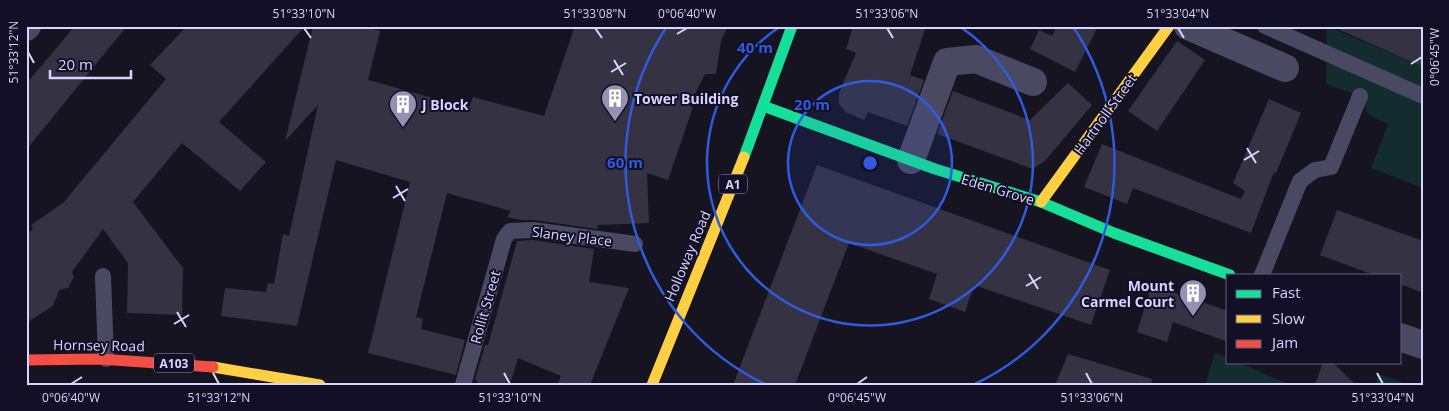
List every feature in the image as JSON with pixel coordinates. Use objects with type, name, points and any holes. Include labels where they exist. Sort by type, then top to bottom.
[{"type":"main road","name":"Holloway Road","points":[[652,385],[763,106],[792,26]]},
{"type":"main road","name":"Hartnoll Street","points":[[1041,202],[1168,26]]},
{"type":"main road","name":"Eden Grove","points":[[763,106],[911,160],[1041,202],[1114,233],[1227,274]]},
{"type":"main road","name":"Hornsey Road","points":[[26,360],[106,359],[212,366],[320,385]]},
{"type":"street","points":[[1188,26],[1286,68]]},
{"type":"street","points":[[911,160],[947,62],[976,59],[1033,82]]},
{"type":"street","points":[[1402,338],[1423,345]]},
{"type":"lane","points":[[1265,26],[1423,96]]},
{"type":"lane","points":[[1262,274],[1300,181],[1315,170],[1331,167],[1360,96]]},
{"type":"lane","name":"Slaney Place","points":[[510,231],[533,230],[635,244]]},
{"type":"lane","name":"Rollit Street","points":[[463,385],[504,239],[510,231]]},
{"type":"lane","points":[[103,276],[106,359]]},
{"type":"green space","points":[[1327,26],[1423,67],[1423,188],[1371,168],[1388,124],[1369,115],[1359,96],[1326,84]]},
{"type":"green space","points":[[1215,353],[1226,357],[1226,364],[1242,364],[1291,385],[1205,385]]},
{"type":"green space","points":[[1379,374],[1409,385],[1375,385]]},
{"type":"building","points":[[75,26],[127,26],[26,150],[26,84]]},
{"type":"building","points":[[187,26],[305,26],[219,122],[266,162],[240,191],[182,143],[133,202],[183,268],[182,315],[127,313],[128,263],[103,229],[72,272],[74,277],[68,288],[59,290],[53,306],[26,323],[26,234],[33,229],[31,225],[63,203],[166,79],[150,65]]},
{"type":"building","points":[[313,26],[364,26],[380,31],[368,80],[469,108],[473,97],[544,116],[575,26],[728,26],[721,41],[716,74],[705,74],[689,106],[693,107],[668,180],[647,173],[649,223],[598,225],[597,229],[534,220],[521,220],[507,217],[511,211],[447,193],[416,317],[423,319],[421,329],[465,340],[456,375],[368,353],[410,182],[336,160],[297,326],[221,316],[225,288],[266,292],[268,283],[274,284],[283,234],[289,236],[318,105],[285,141]]},
{"type":"building","points":[[853,26],[926,26],[910,75],[924,80],[907,126],[868,112],[864,120],[846,112],[839,104],[839,93],[856,53],[846,49]]},
{"type":"building","points":[[1057,26],[1098,26],[1075,72],[1030,49],[1039,30],[1052,36]]},
{"type":"building","points":[[1331,26],[1423,26],[1423,67]]},
{"type":"building","points":[[1177,41],[1205,60],[1157,131],[1128,111]]},
{"type":"building","points":[[1068,83],[1092,105],[1045,161],[1034,168],[937,134],[953,91],[1030,120]]},
{"type":"building","points":[[1269,99],[1301,113],[1276,173],[1274,172],[1251,233],[1133,188],[1127,204],[1084,187],[1102,144],[1241,199],[1245,191],[1233,183]]},
{"type":"building","points":[[817,165],[1110,270],[1091,325],[974,285],[965,312],[929,299],[937,274],[849,243],[795,385],[733,385]]},
{"type":"building","points":[[1337,210],[1423,241],[1423,293],[1402,285],[1402,274],[1371,274],[1320,255]]},
{"type":"building","points":[[533,240],[594,249],[589,282],[629,288],[590,385],[557,385],[561,376],[518,358],[511,381],[507,379],[505,385],[480,385],[475,379],[485,345],[488,345],[517,241]]},
{"type":"building","name":"Mount Carmel Court","points":[[1152,285],[1226,310],[1226,341],[1173,322],[1167,342],[1137,332]]},
{"type":"building","points":[[1068,354],[1152,379],[1151,385],[1055,385]]},
{"type":"building","points":[[1322,364],[1334,364],[1356,385],[1315,385]]},
{"type":"traffic: fast","points":[[744,157],[792,26]]},
{"type":"traffic: fast","points":[[763,106],[935,169],[1041,202],[1114,233],[1227,274]]},
{"type":"traffic: slow","points":[[1041,202],[1169,26]]},
{"type":"traffic: slow","points":[[652,385],[744,157]]},
{"type":"traffic: slow","points":[[213,367],[320,385]]},
{"type":"traffic: jam","points":[[26,360],[100,359],[213,367]]},
{"type":"place","name":"Tower Building","points":[[615,122]]},
{"type":"place","name":"J Block","points":[[403,128]]},
{"type":"place","name":"Mount Carmel Court","points":[[1193,317]]}]
